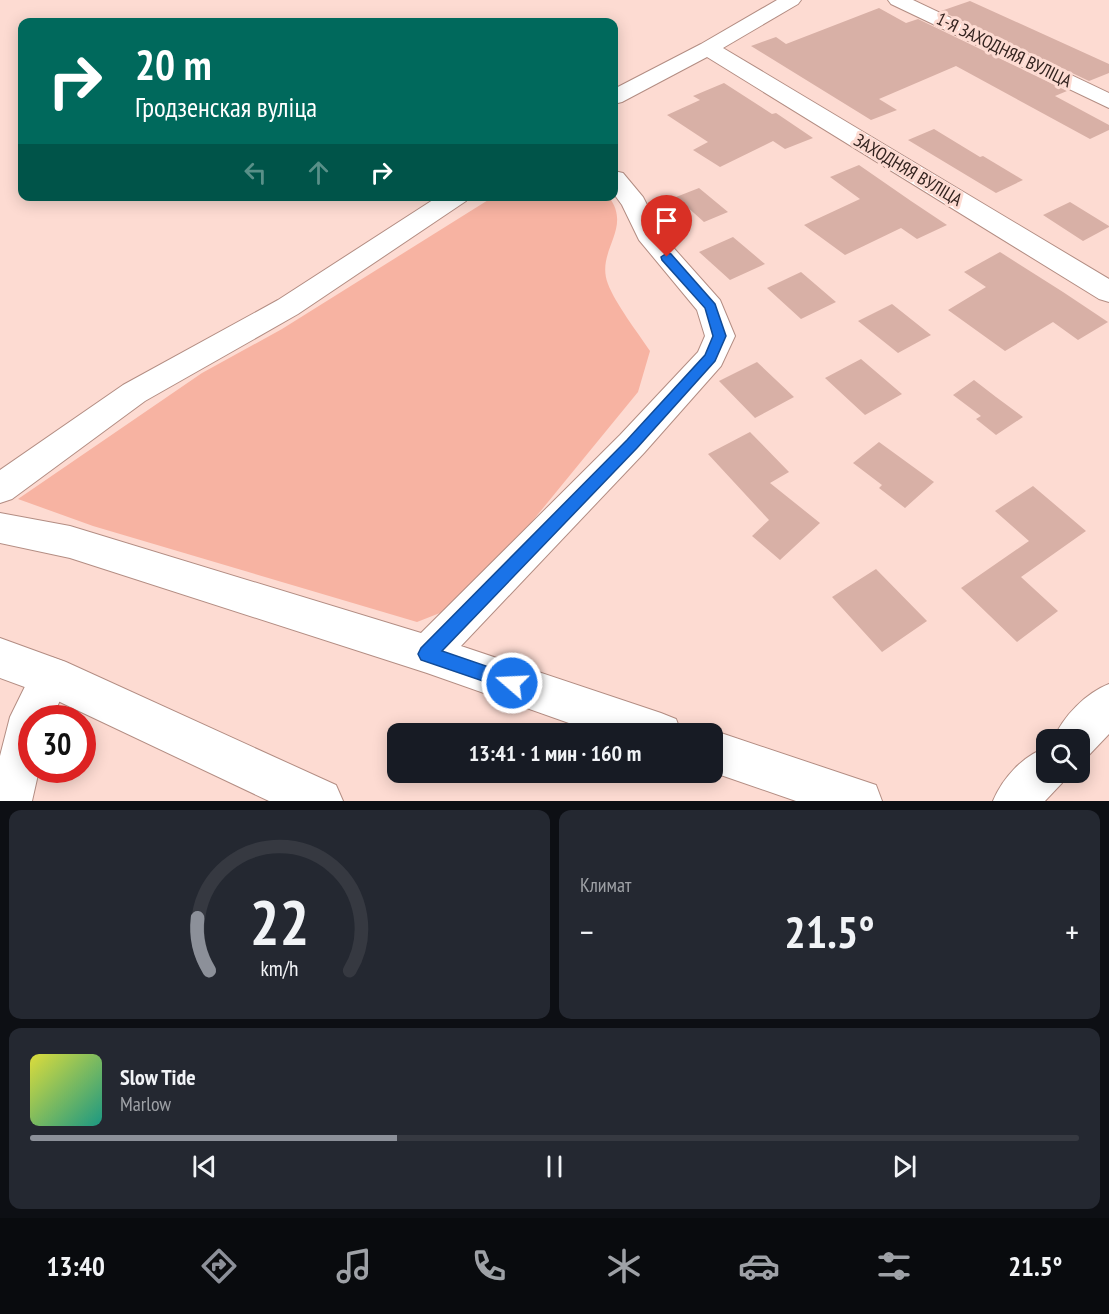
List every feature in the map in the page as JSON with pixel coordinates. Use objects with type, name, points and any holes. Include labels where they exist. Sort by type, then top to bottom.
[{"type":"main road","points":[[0,658],[51,676],[320,801]]},
{"type":"street","points":[[618,95],[708,48],[791,0]]},
{"type":"street","name":"1-Я ЗАХОДНЯЯ ВУЛІЦА","points":[[898,0],[1109,101]]},
{"type":"street","name":"ЗАХОДНЯЯ ВУЛІЦА","points":[[708,48],[1109,292]]},
{"type":"street","points":[[427,654],[710,358],[720,336],[710,307],[652,240],[634,203],[618,182]]},
{"type":"street","points":[[0,489],[134,393],[288,307],[450,201]]},
{"type":"street","points":[[0,528],[70,543],[427,654],[629,723]]},
{"type":"street","points":[[10,801],[31,717],[51,676]]},
{"type":"street","points":[[1085,729],[1109,704]]},
{"type":"street","points":[[723,755],[860,801]]},
{"type":"street","points":[[1015,801],[1036,779]]},
{"type":"shaded area","points":[[487,201],[611,201],[617,219],[616,230],[606,261],[605,272],[608,284],[621,309],[650,351],[638,392],[512,546],[445,611],[417,622],[93,526],[18,499],[202,373],[282,329]]},
{"type":"building","points":[[970,1],[1109,64],[1109,73],[1089,81],[941,11]]},
{"type":"building","points":[[879,8],[906,23],[918,19],[1067,91],[1055,96],[1109,125],[1109,130],[1090,139],[956,66],[879,99],[897,110],[871,120],[751,46],[776,37],[786,44]]},
{"type":"building","points":[[724,83],[772,114],[776,113],[813,138],[785,149],[773,141],[720,167],[693,150],[708,142],[667,115],[700,100],[693,96]]},
{"type":"building","points":[[934,129],[1023,180],[996,193],[908,140]]},
{"type":"building","points":[[859,165],[947,225],[917,239],[901,228],[845,255],[804,225],[860,199],[830,177]]},
{"type":"building","points":[[699,188],[728,212],[704,222],[676,197]]},
{"type":"building","points":[[1070,202],[1109,227],[1083,241],[1043,215]]},
{"type":"building","points":[[733,237],[765,264],[730,280],[699,252]]},
{"type":"building","points":[[1000,252],[1108,322],[1078,340],[1053,322],[1005,351],[948,310],[986,287],[964,272]]},
{"type":"building","points":[[801,272],[836,302],[801,319],[767,288]]},
{"type":"building","points":[[892,304],[931,335],[898,353],[858,321]]},
{"type":"building","points":[[861,359],[902,394],[865,415],[825,378]]},
{"type":"building","points":[[757,362],[794,397],[755,418],[719,381]]},
{"type":"building","points":[[974,380],[1023,417],[996,435],[976,419],[981,416],[953,395]]},
{"type":"building","points":[[750,432],[789,472],[770,483],[820,523],[780,560],[752,536],[769,520],[708,454]]},
{"type":"building","points":[[879,442],[934,482],[905,508],[879,488],[882,485],[853,463]]},
{"type":"building","points":[[1033,486],[1086,531],[1021,577],[1058,611],[1017,642],[961,588],[1029,541],[995,511]]},
{"type":"building","points":[[876,569],[927,621],[882,652],[832,597]]},
{"type":"route","points":[[512,683],[427,654],[632,444],[710,358],[720,336],[710,307],[667,257]]}]
